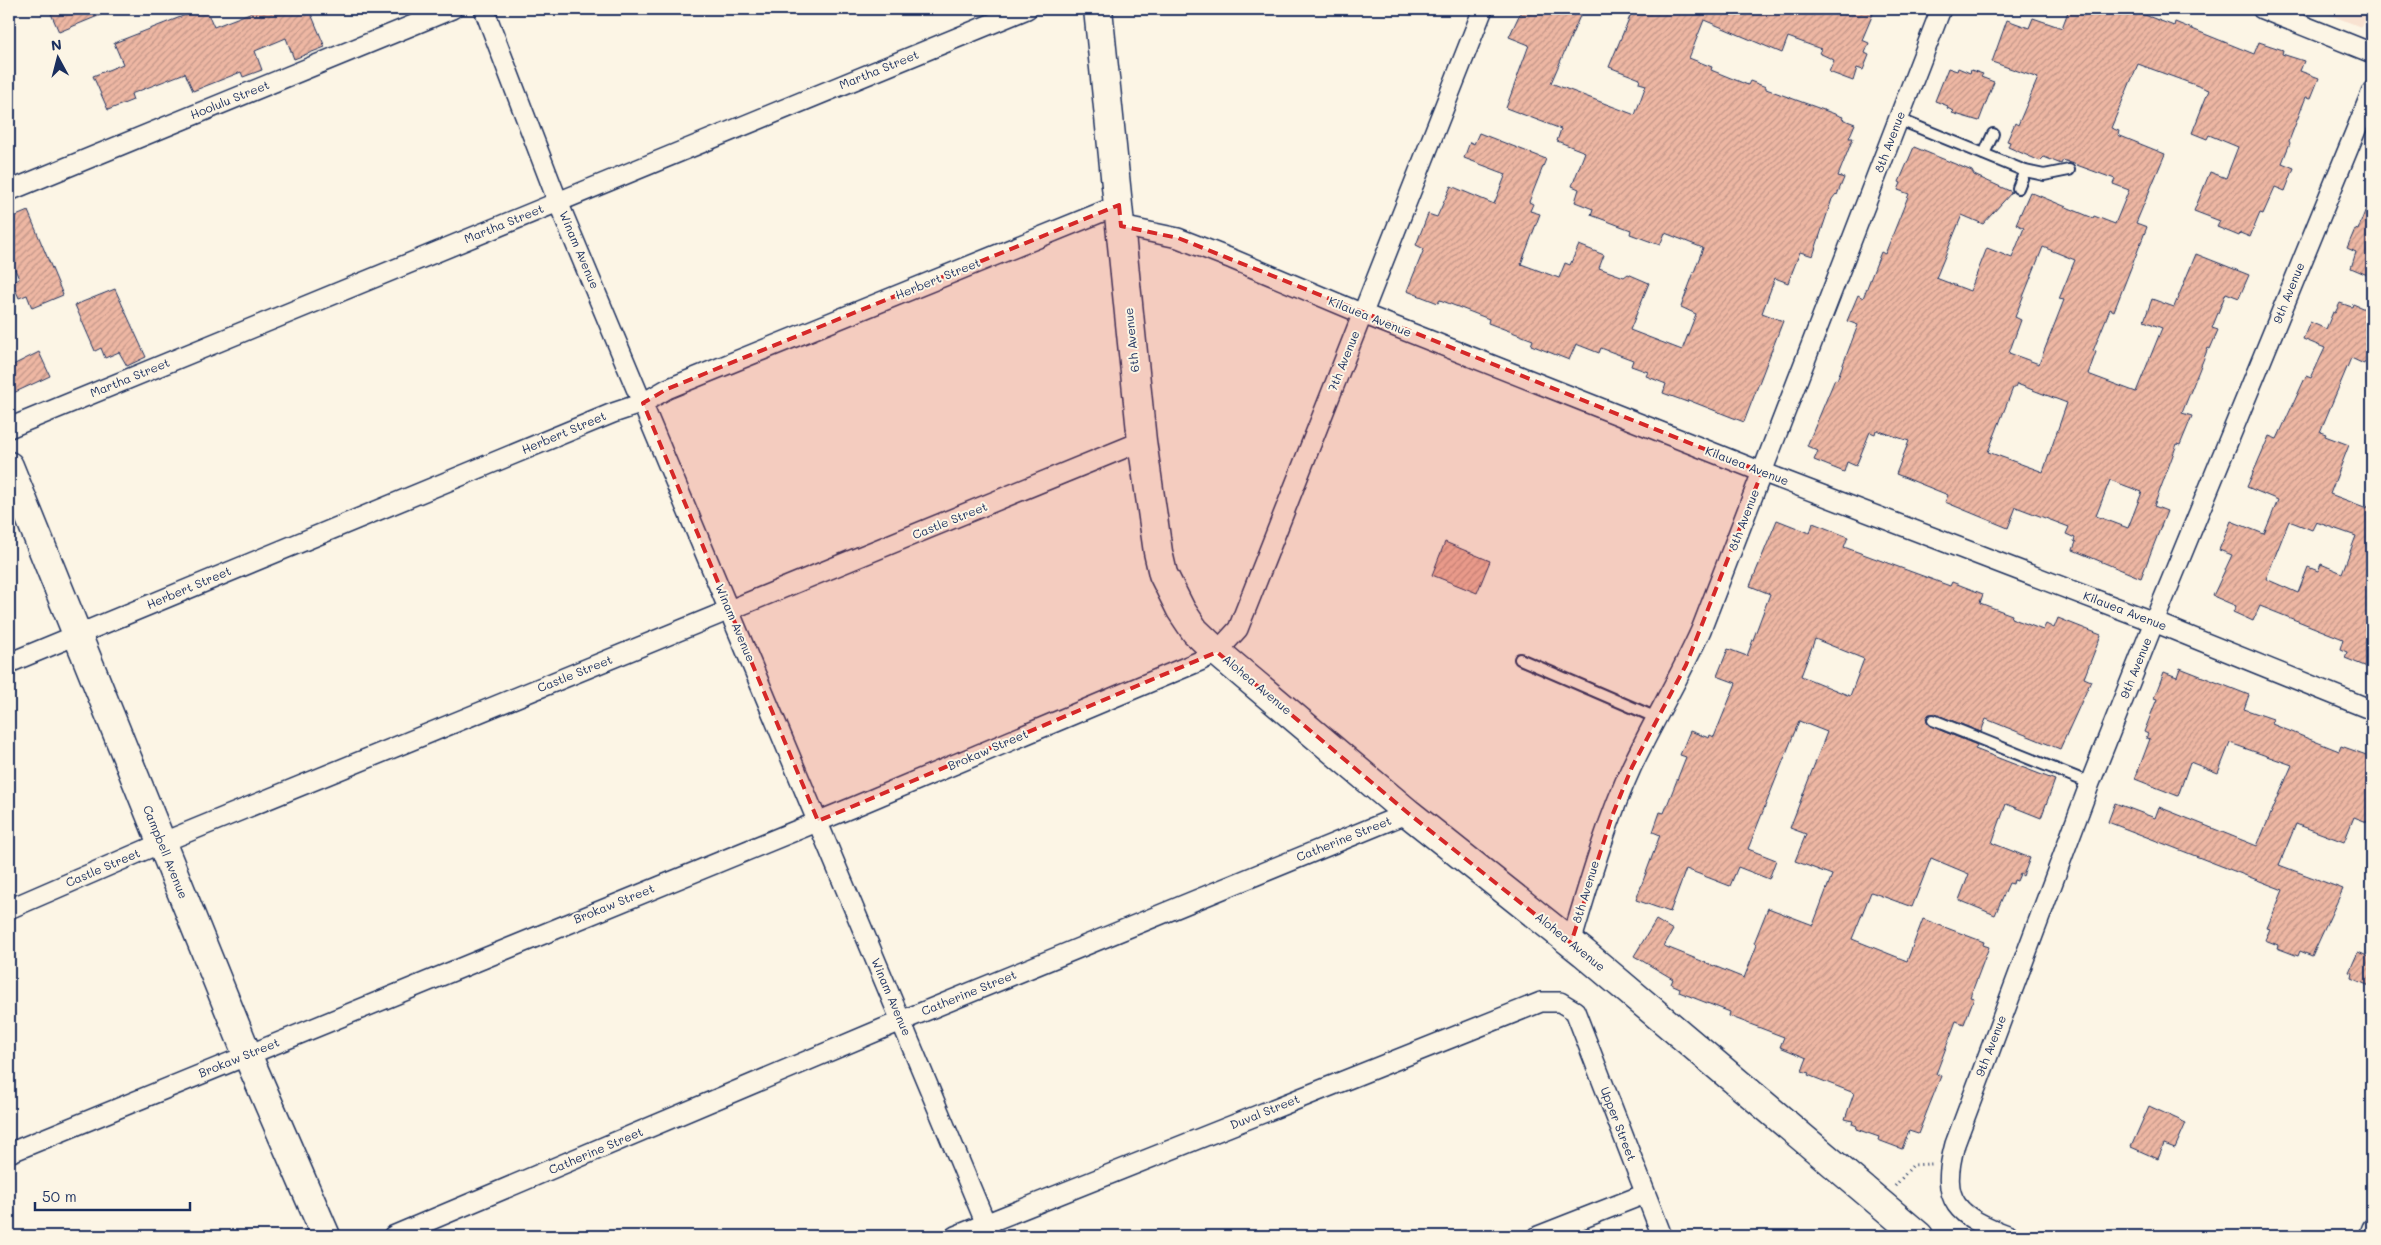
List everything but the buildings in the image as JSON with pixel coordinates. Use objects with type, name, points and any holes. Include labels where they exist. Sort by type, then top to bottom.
[{"type":"street","name":"Hoolulu Street","points":[[9,191],[452,9]]},
{"type":"street","name":"Winam Avenue","points":[[484,9],[558,202],[988,1230]]},
{"type":"street","name":"Martha Street","points":[[9,428],[1027,9]]},
{"type":"street","name":"6th Avenue","points":[[1098,9],[1142,441],[1162,574],[1169,590],[1195,631],[1217,652]]},
{"type":"street","name":"7th Avenue","points":[[1217,652],[1238,629],[1483,9]]},
{"type":"street","name":"8th Avenue","points":[[1571,943],[1596,860],[1612,816],[1632,767],[1686,665],[1701,630],[1941,9]]},
{"type":"street","points":[[2262,9],[2372,53]]},
{"type":"street","name":"9th Avenue","points":[[2010,1236],[1969,1218],[1958,1208],[1951,1196],[1948,1180],[1955,1144],[2090,783],[2154,622],[2372,92]]},
{"type":"street","name":"Kilauea Avenue","points":[[1120,216],[1232,258],[1363,314],[1762,472],[2154,622],[2372,710]]},
{"type":"street","name":"Herbert Street","points":[[9,663],[604,416],[643,403],[667,389],[1120,216]]},
{"type":"street","name":"Castle Street","points":[[9,909],[161,843],[1142,441]]},
{"type":"street","name":"Campbell Avenue","points":[[9,466],[247,1054],[326,1236]]},
{"type":"street","name":"Alohea Avenue","points":[[1217,652],[1408,813],[1571,943],[1919,1236]]},
{"type":"street","name":"Brokaw Street","points":[[9,1153],[818,820],[1200,661],[1217,652]]},
{"type":"street","name":"Catherine Street","points":[[393,1236],[901,1021],[1408,813]]},
{"type":"street","name":"Duval Street","points":[[954,1236],[988,1230],[1541,1002],[1560,1002],[1575,1011]]},
{"type":"street","name":"Upper Street","points":[[1575,1011],[1662,1236]]},
{"type":"street","points":[[1538,1236],[1645,1194]]},
{"type":"street","points":[[2369,1236],[2372,1228]]},
{"type":"lane","points":[[1898,119],[2025,171],[2044,175],[2069,170]]},
{"type":"lane","points":[[1984,154],[1993,134]]},
{"type":"lane","points":[[2018,188],[2025,171]]},
{"type":"lane","points":[[1520,659],[1657,718]]},
{"type":"lane","points":[[1933,720],[2090,783]]},
{"type":"highlighted area","points":[[1119,205],[1121,226],[1178,238],[1762,472],[1686,665],[1632,767],[1612,816],[1571,943],[1408,813],[1217,652],[818,821],[643,403],[667,389]]},
{"type":"shaded area","points":[[2315,9],[2369,9],[2361,27]]}]
